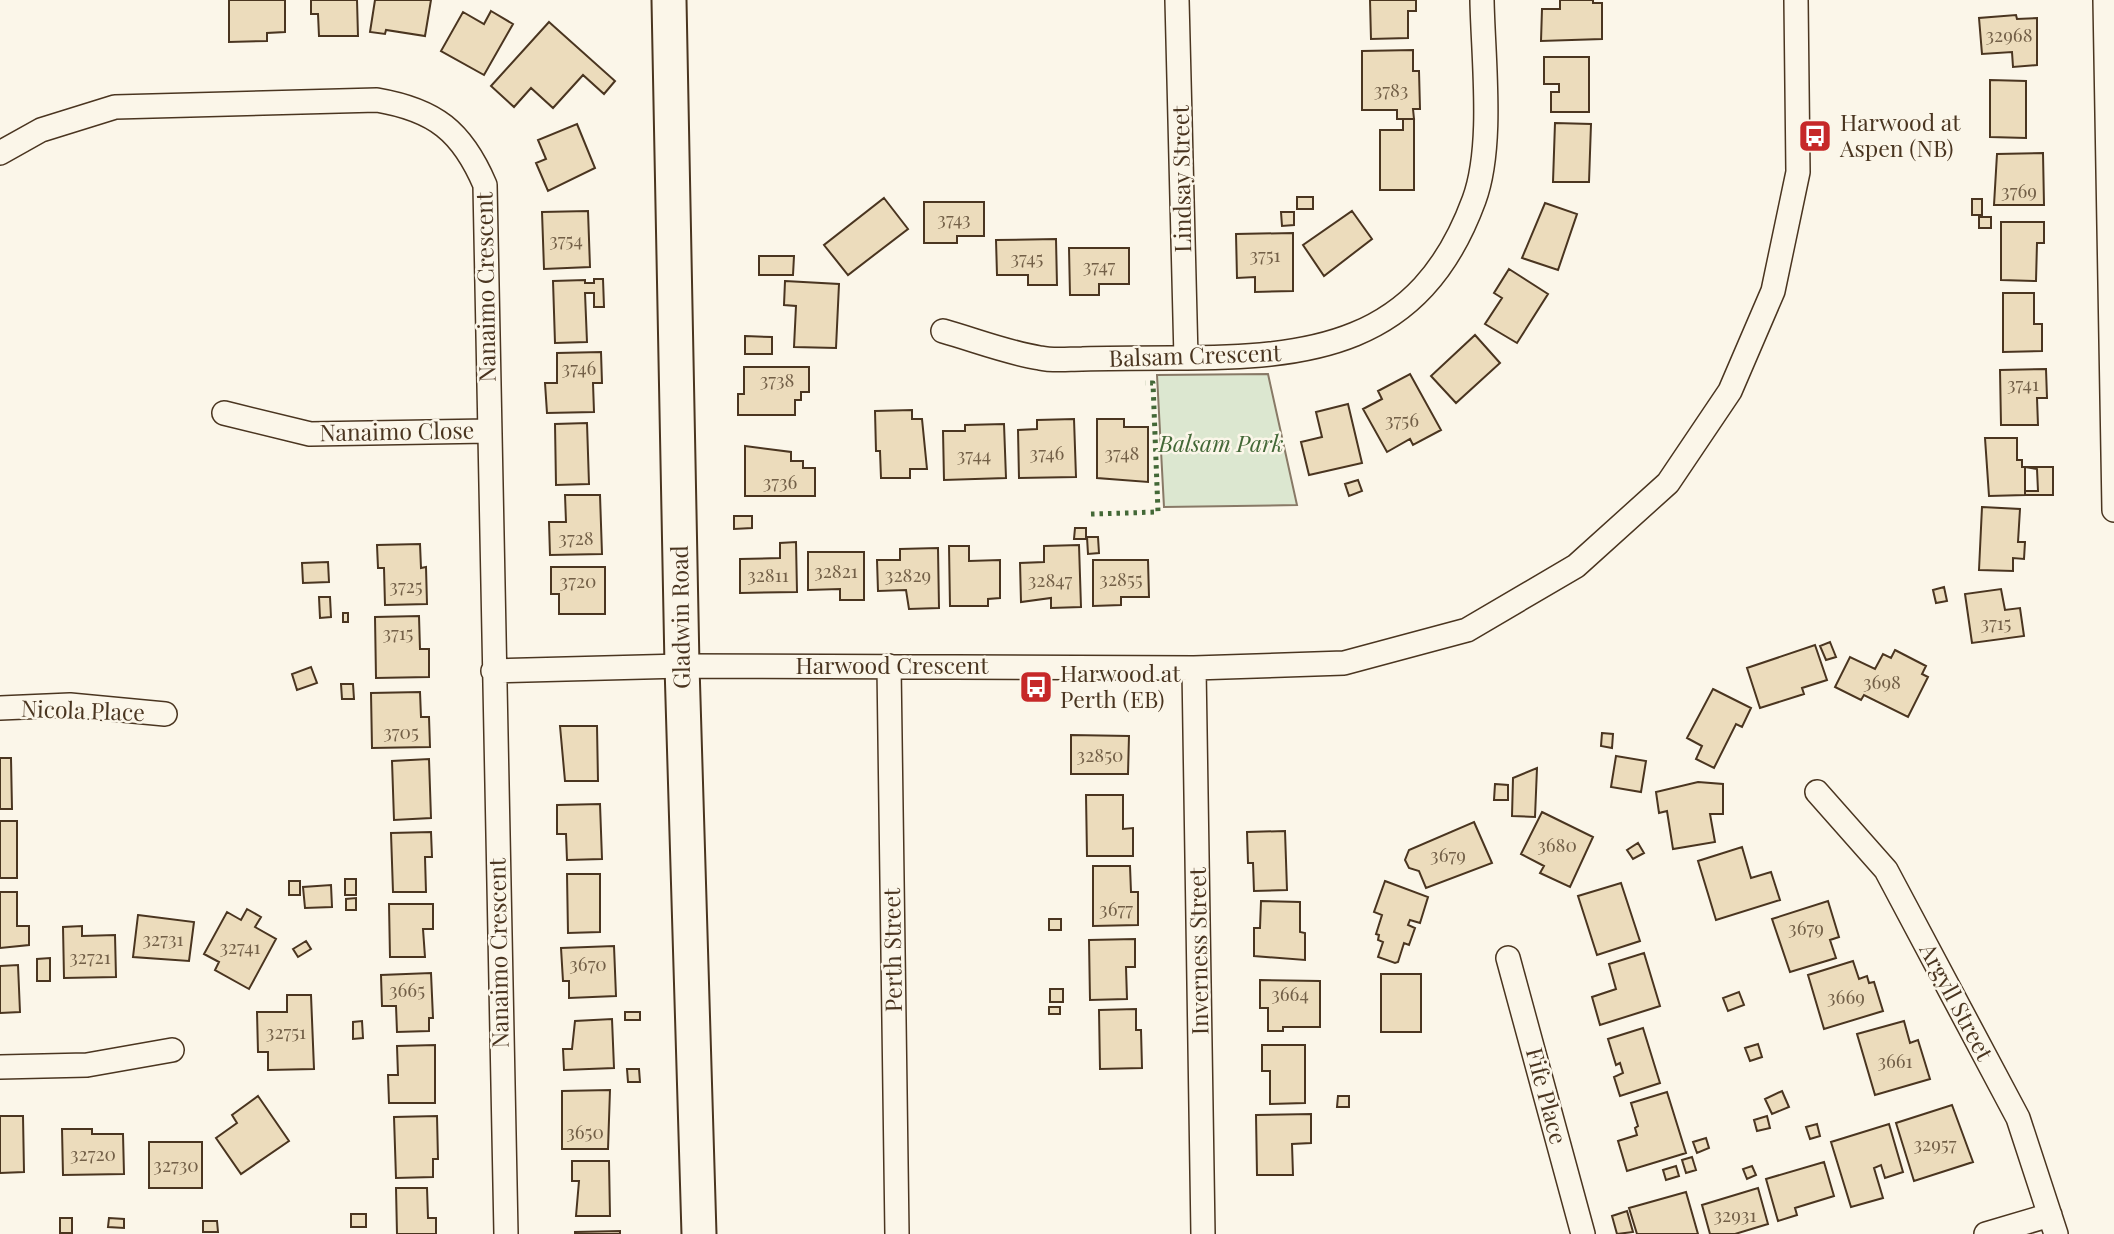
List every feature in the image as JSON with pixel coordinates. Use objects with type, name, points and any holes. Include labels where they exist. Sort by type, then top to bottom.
[{"type":"main road","name":"Gladwin Road","points":[[669,0],[682,666],[699,1234]]},
{"type":"street","name":"Lindsay Street","points":[[1177,0],[1186,358]]},
{"type":"street","name":"Balsam Crescent","points":[[943,331],[1041,359],[1253,358],[1298,353],[1343,341],[1408,304],[1431,281],[1451,251],[1474,199],[1481,172],[1484,134],[1482,0]]},
{"type":"street","name":"Harwood Crescent","points":[[682,666],[1194,668],[1344,663],[1467,630],[1576,566],[1668,483],[1730,391],[1773,291],[1798,172],[1796,0]]},
{"type":"street","points":[[2105,0],[2114,510]]},
{"type":"street","name":"Nanaimo Crescent","points":[[0,153],[41,130],[115,107],[377,100],[414,107],[445,127],[471,152],[485,185],[506,1234]]},
{"type":"street","name":"Nanaimo Close","points":[[224,413],[310,434],[488,431]]},
{"type":"street","points":[[493,671],[682,666]]},
{"type":"street","name":"Perth Street","points":[[889,666],[897,1234]]},
{"type":"street","name":"Inverness Street","points":[[1194,668],[1203,1234]]},
{"type":"street","name":"Nicola Place","points":[[0,708],[70,705],[165,714]]},
{"type":"street","name":"Argyll Street","points":[[1818,792],[1886,870],[2018,1118],[2053,1224]]},
{"type":"street","name":"Fife Place","points":[[1508,958],[1583,1234]]},
{"type":"street","points":[[0,1068],[87,1065],[172,1050]]},
{"type":"street","points":[[1986,1234],[2053,1224]]},
{"type":"green space","name":"Balsam Park","points":[[1268,374],[1297,505],[1164,507],[1157,375]]},
{"type":"building","points":[[229,0],[285,0],[285,32],[267,33],[267,41],[229,42]]},
{"type":"building","points":[[311,0],[357,0],[358,36],[319,36],[318,14],[311,14]]},
{"type":"building","points":[[375,0],[431,0],[425,36],[386,30],[385,34],[370,32]]},
{"type":"building","points":[[1370,0],[1416,0],[1416,11],[1408,11],[1408,38],[1371,39]]},
{"type":"building","points":[[1560,0],[1593,0],[1593,3],[1602,3],[1602,39],[1541,41],[1542,9],[1560,9]]},
{"type":"building","points":[[491,11],[513,24],[484,75],[441,51],[463,12],[484,24]]},
{"type":"building","points":[[2016,15],[2017,19],[2037,18],[2037,65],[2013,67],[2012,52],[1982,54],[1979,18]]},
{"type":"building","points":[[549,22],[615,81],[604,94],[583,75],[553,108],[531,88],[514,107],[491,86]]},
{"type":"building","points":[[1413,50],[1413,71],[1419,71],[1420,109],[1413,109],[1414,119],[1397,119],[1397,110],[1362,110],[1362,51]]},
{"type":"building","points":[[1544,57],[1589,57],[1589,112],[1551,112],[1551,92],[1559,92],[1559,84],[1544,84]]},
{"type":"building","points":[[1990,80],[2026,81],[2026,138],[1990,137]]},
{"type":"building","points":[[1403,119],[1414,119],[1414,190],[1380,190],[1380,130],[1403,130]]},
{"type":"building","points":[[1555,123],[1591,124],[1589,182],[1553,182]]},
{"type":"building","points":[[577,124],[595,168],[548,191],[536,163],[546,159],[538,140]]},
{"type":"building","points":[[2043,153],[2044,205],[1994,205],[1997,154]]},
{"type":"building","points":[[1297,197],[1313,197],[1313,209],[1297,209]]},
{"type":"building","points":[[884,198],[908,229],[848,275],[824,245]]},
{"type":"building","points":[[1972,199],[1982,199],[1982,215],[1972,215]]},
{"type":"building","points":[[924,202],[984,202],[984,236],[957,236],[957,243],[924,243]]},
{"type":"building","points":[[1545,203],[1577,214],[1558,270],[1522,258]]},
{"type":"building","points":[[588,211],[590,267],[544,269],[542,212]]},
{"type":"building","points":[[1352,211],[1372,239],[1324,276],[1303,245]]},
{"type":"building","points":[[1281,212],[1294,212],[1294,225],[1282,226]]},
{"type":"building","points":[[1979,217],[1991,217],[1991,228],[1979,228]]},
{"type":"building","points":[[2001,222],[2044,222],[2044,243],[2037,243],[2036,281],[2001,280]]},
{"type":"building","points":[[1293,233],[1293,291],[1255,292],[1255,277],[1237,278],[1236,234]]},
{"type":"building","points":[[1056,239],[1057,285],[1028,285],[1028,275],[997,275],[996,240]]},
{"type":"building","points":[[1069,248],[1129,248],[1129,284],[1099,284],[1099,295],[1070,295]]},
{"type":"building","points":[[759,256],[794,256],[793,275],[759,275]]},
{"type":"building","points":[[1509,269],[1548,294],[1517,343],[1485,324],[1502,298],[1494,293]]},
{"type":"building","points":[[594,279],[603,279],[604,307],[594,307],[594,293],[585,293],[587,342],[555,343],[553,281],[585,280],[585,283],[594,283]]},
{"type":"building","points":[[785,281],[839,284],[836,348],[794,347],[796,306],[784,305]]},
{"type":"building","points":[[2003,293],[2034,293],[2034,324],[2042,324],[2042,351],[2003,352]]},
{"type":"building","points":[[1475,335],[1500,363],[1456,403],[1431,376]]},
{"type":"building","points":[[745,336],[772,337],[772,354],[745,354]]},
{"type":"building","points":[[601,352],[602,383],[593,383],[594,412],[547,413],[545,383],[557,383],[557,353]]},
{"type":"building","points":[[744,367],[809,367],[809,392],[801,392],[801,400],[795,400],[795,415],[738,415],[738,394],[744,394]]},
{"type":"building","points":[[2046,369],[2047,398],[2037,398],[2038,425],[2001,425],[2000,370]]},
{"type":"building","points":[[1410,374],[1441,430],[1413,445],[1410,439],[1387,452],[1363,409],[1382,399],[1378,391]]},
{"type":"building","points":[[1348,404],[1362,463],[1309,475],[1301,442],[1322,437],[1316,412]]},
{"type":"building","points":[[912,410],[912,419],[922,419],[927,469],[910,469],[910,478],[881,478],[880,451],[876,451],[875,411]]},
{"type":"building","points":[[1074,419],[1076,477],[1019,478],[1018,430],[1037,429],[1037,420]]},
{"type":"building","points":[[1097,419],[1124,419],[1124,427],[1148,427],[1148,482],[1097,478]]},
{"type":"building","points":[[587,423],[589,484],[556,485],[555,424]]},
{"type":"building","points":[[1004,424],[1006,478],[944,480],[943,431],[965,431],[965,425]]},
{"type":"building","points":[[1985,438],[2017,438],[2017,460],[2022,460],[2022,467],[2025,467],[2025,495],[1989,496]]},
{"type":"building","points":[[745,446],[791,452],[791,461],[803,461],[803,468],[815,468],[815,496],[745,496]]},
{"type":"building","points":[[2025,467],[2053,467],[2053,495],[2025,495],[2025,491],[2038,491],[2037,469]]},
{"type":"building","points":[[1358,480],[1362,491],[1349,496],[1345,484]]},
{"type":"building","points":[[565,495],[600,495],[602,554],[550,555],[549,522],[566,522]]},
{"type":"building","points":[[1982,507],[2020,509],[2018,542],[2025,542],[2024,559],[2013,558],[2013,571],[1979,570]]},
{"type":"building","points":[[734,516],[752,516],[752,528],[734,529]]},
{"type":"building","points":[[1075,528],[1086,528],[1086,539],[1074,539]]},
{"type":"building","points":[[1087,537],[1098,537],[1099,553],[1088,554]]},
{"type":"building","points":[[796,542],[797,592],[740,593],[740,559],[780,558],[780,543]]},
{"type":"building","points":[[420,544],[421,568],[426,567],[427,604],[385,605],[384,568],[378,568],[377,545]]},
{"type":"building","points":[[1079,545],[1081,607],[1051,608],[1051,598],[1021,602],[1020,563],[1044,562],[1044,546]]},
{"type":"building","points":[[949,546],[969,546],[969,561],[1000,560],[1000,598],[988,599],[988,606],[950,606]]},
{"type":"building","points":[[938,548],[939,608],[909,609],[906,590],[878,591],[877,560],[900,560],[900,549]]},
{"type":"building","points":[[808,552],[864,552],[864,600],[840,600],[840,589],[808,590]]},
{"type":"building","points":[[1093,560],[1148,560],[1149,597],[1121,597],[1121,605],[1093,606]]},
{"type":"building","points":[[328,562],[329,582],[303,583],[302,563]]},
{"type":"building","points":[[551,567],[605,567],[605,614],[559,614],[559,594],[551,594]]},
{"type":"building","points":[[1944,587],[1947,601],[1936,603],[1933,590]]},
{"type":"building","points":[[2001,589],[2005,610],[2020,608],[2024,636],[1972,643],[1965,594]]},
{"type":"building","points":[[319,597],[330,597],[331,617],[320,618]]},
{"type":"building","points":[[343,613],[348,613],[348,622],[343,622]]},
{"type":"building","points":[[419,616],[420,649],[429,649],[429,677],[376,678],[375,617]]},
{"type":"building","points":[[1830,642],[1836,657],[1826,660],[1820,646]]},
{"type":"building","points":[[1815,645],[1827,680],[1802,688],[1804,694],[1760,708],[1747,668]]},
{"type":"building","points":[[1895,650],[1926,666],[1922,674],[1928,677],[1908,717],[1864,695],[1861,700],[1835,687],[1850,657],[1875,669],[1883,654],[1891,658]]},
{"type":"building","points":[[311,667],[317,683],[297,690],[292,674]]},
{"type":"building","points":[[341,684],[353,684],[354,699],[342,699]]},
{"type":"building","points":[[1713,689],[1751,708],[1742,727],[1736,724],[1714,768],[1696,759],[1702,746],[1687,738]]},
{"type":"building","points":[[420,692],[421,717],[429,717],[430,747],[372,748],[371,693]]},
{"type":"building","points":[[560,726],[597,726],[598,781],[565,781]]},
{"type":"building","points":[[1602,733],[1613,734],[1612,748],[1601,746]]},
{"type":"building","points":[[1071,735],[1129,736],[1128,774],[1071,774]]},
{"type":"building","points":[[1616,756],[1646,761],[1641,792],[1611,787]]},
{"type":"building","points":[[0,758],[11,758],[12,809],[0,809]]},
{"type":"building","points":[[429,759],[431,818],[394,820],[392,761]]},
{"type":"building","points":[[1537,768],[1535,817],[1512,816],[1513,778]]},
{"type":"building","points":[[1698,782],[1723,784],[1723,814],[1710,814],[1715,842],[1673,849],[1667,811],[1659,813],[1656,792]]},
{"type":"building","points":[[1495,784],[1508,785],[1508,800],[1494,800]]},
{"type":"building","points":[[1086,795],[1123,795],[1123,829],[1133,828],[1133,856],[1087,856]]},
{"type":"building","points":[[600,804],[602,859],[567,860],[566,834],[557,834],[557,805]]},
{"type":"building","points":[[1542,812],[1593,837],[1570,887],[1540,873],[1544,866],[1521,854]]},
{"type":"building","points":[[0,821],[17,821],[17,878],[0,878]]},
{"type":"building","points":[[1474,822],[1492,863],[1426,888],[1419,871],[1409,868],[1405,860],[1409,850]]},
{"type":"building","points":[[1285,831],[1287,890],[1254,891],[1253,863],[1248,863],[1247,832]]},
{"type":"building","points":[[431,832],[432,857],[425,857],[426,892],[393,892],[391,833]]},
{"type":"building","points":[[1638,843],[1644,853],[1633,859],[1627,850]]},
{"type":"building","points":[[1742,847],[1751,878],[1771,872],[1780,900],[1716,920],[1698,861]]},
{"type":"building","points":[[1093,866],[1130,866],[1131,892],[1138,892],[1138,925],[1093,926]]},
{"type":"building","points":[[567,874],[600,874],[600,932],[568,933]]},
{"type":"building","points":[[345,879],[356,879],[356,895],[345,895]]},
{"type":"building","points":[[289,881],[300,881],[300,895],[289,895]]},
{"type":"building","points":[[1385,881],[1428,897],[1420,923],[1410,920],[1408,925],[1415,928],[1409,945],[1404,943],[1398,962],[1395,963],[1378,957],[1383,942],[1378,940],[1379,935],[1376,934],[1382,915],[1374,912]]},
{"type":"building","points":[[1621,883],[1640,941],[1597,955],[1578,896]]},
{"type":"building","points":[[331,885],[332,907],[305,908],[303,887]]},
{"type":"building","points":[[0,892],[17,892],[17,926],[29,926],[29,945],[0,948]]},
{"type":"building","points":[[356,898],[356,910],[346,910],[346,899]]},
{"type":"building","points":[[1261,901],[1300,902],[1300,932],[1305,933],[1305,960],[1254,956],[1254,928],[1260,928]]},
{"type":"building","points":[[1828,901],[1839,937],[1830,940],[1836,958],[1790,972],[1772,919]]},
{"type":"building","points":[[389,904],[433,904],[433,929],[423,929],[425,957],[390,957]]},
{"type":"building","points":[[247,909],[261,917],[255,927],[276,939],[249,989],[215,970],[219,962],[204,954],[227,912],[241,920]]},
{"type":"building","points":[[138,915],[194,922],[189,961],[133,957]]},
{"type":"building","points":[[1049,919],[1061,919],[1061,930],[1049,930]]},
{"type":"building","points":[[82,926],[82,936],[115,935],[116,977],[64,978],[63,927]]},
{"type":"building","points":[[1135,939],[1135,967],[1126,967],[1127,999],[1090,1000],[1089,940]]},
{"type":"building","points":[[306,941],[311,949],[298,957],[293,949]]},
{"type":"building","points":[[614,946],[616,996],[569,998],[569,981],[563,981],[561,948]]},
{"type":"building","points":[[1644,953],[1660,1006],[1600,1025],[1592,997],[1616,989],[1609,964]]},
{"type":"building","points":[[50,958],[50,981],[37,981],[37,959]]},
{"type":"building","points":[[1853,961],[1859,979],[1867,976],[1869,983],[1874,982],[1883,1011],[1824,1029],[1808,975]]},
{"type":"building","points":[[18,965],[20,1012],[0,1013],[0,966]]},
{"type":"building","points":[[431,973],[433,1018],[429,1018],[429,1031],[397,1032],[396,1006],[382,1006],[381,975]]},
{"type":"building","points":[[1381,974],[1421,974],[1421,1032],[1381,1032]]},
{"type":"building","points":[[1260,980],[1320,981],[1320,1027],[1283,1027],[1283,1031],[1268,1031],[1268,1008],[1260,1008]]},
{"type":"building","points":[[1050,989],[1063,989],[1063,1002],[1050,1002]]},
{"type":"building","points":[[1739,992],[1744,1005],[1728,1011],[1723,998]]},
{"type":"building","points":[[287,995],[311,995],[314,1069],[268,1070],[268,1052],[258,1052],[257,1012],[287,1012]]},
{"type":"building","points":[[1049,1007],[1060,1007],[1060,1014],[1049,1014]]},
{"type":"building","points":[[1136,1009],[1136,1030],[1141,1030],[1142,1068],[1100,1069],[1099,1010]]},
{"type":"building","points":[[625,1012],[640,1012],[640,1020],[625,1020]]},
{"type":"building","points":[[612,1019],[614,1068],[564,1070],[563,1049],[572,1049],[575,1021]]},
{"type":"building","points":[[362,1021],[363,1038],[353,1039],[353,1022]]},
{"type":"building","points":[[1904,1021],[1910,1043],[1918,1040],[1930,1079],[1875,1095],[1857,1034]]},
{"type":"building","points":[[1643,1028],[1660,1083],[1620,1096],[1614,1077],[1623,1073],[1620,1063],[1616,1065],[1608,1039]]},
{"type":"building","points":[[1758,1044],[1762,1057],[1750,1061],[1745,1048]]},
{"type":"building","points":[[435,1045],[435,1103],[389,1103],[388,1075],[398,1075],[397,1046]]},
{"type":"building","points":[[1262,1045],[1305,1045],[1305,1103],[1270,1104],[1270,1071],[1262,1071]]},
{"type":"building","points":[[627,1069],[639,1069],[640,1082],[628,1082]]},
{"type":"building","points":[[610,1090],[608,1149],[562,1149],[562,1091]]},
{"type":"building","points":[[1782,1091],[1789,1107],[1772,1114],[1765,1099]]},
{"type":"building","points":[[1667,1092],[1686,1153],[1627,1171],[1618,1141],[1637,1135],[1635,1128],[1638,1126],[1631,1103]]},
{"type":"building","points":[[258,1096],[289,1141],[241,1174],[216,1138],[237,1123],[232,1115]]},
{"type":"building","points":[[1338,1096],[1349,1096],[1349,1107],[1337,1107]]},
{"type":"building","points":[[1952,1105],[1973,1162],[1914,1181],[1896,1123]]},
{"type":"building","points":[[1311,1114],[1311,1143],[1292,1144],[1293,1175],[1257,1175],[1256,1115]]},
{"type":"building","points":[[0,1116],[23,1116],[24,1172],[0,1173]]},
{"type":"building","points":[[437,1116],[438,1159],[433,1159],[433,1177],[396,1178],[394,1117]]},
{"type":"building","points":[[1767,1116],[1770,1128],[1757,1131],[1754,1120]]},
{"type":"building","points":[[1817,1124],[1820,1136],[1810,1139],[1806,1127]]},
{"type":"building","points":[[1889,1124],[1903,1172],[1885,1178],[1881,1165],[1874,1168],[1883,1198],[1851,1207],[1831,1142]]},
{"type":"building","points":[[62,1129],[92,1129],[92,1134],[123,1134],[124,1174],[63,1175]]},
{"type":"building","points":[[1706,1138],[1709,1148],[1697,1153],[1693,1142]]},
{"type":"building","points":[[149,1142],[202,1142],[202,1188],[149,1188]]},
{"type":"building","points":[[1692,1157],[1696,1170],[1686,1173],[1682,1160]]},
{"type":"building","points":[[572,1161],[609,1161],[610,1216],[576,1216],[579,1181],[572,1181]]},
{"type":"building","points":[[1824,1162],[1834,1196],[1795,1208],[1797,1215],[1778,1221],[1766,1179]]},
{"type":"building","points":[[1676,1166],[1679,1176],[1666,1180],[1663,1170]]},
{"type":"building","points":[[1752,1166],[1756,1175],[1747,1179],[1743,1169]]},
{"type":"building","points":[[396,1188],[427,1188],[428,1218],[436,1218],[436,1234],[397,1234]]},
{"type":"building","points":[[1758,1188],[1768,1224],[1735,1234],[1710,1234],[1702,1205]]},
{"type":"building","points":[[1686,1192],[1698,1234],[1637,1234],[1629,1208]]},
{"type":"building","points":[[1627,1211],[1633,1232],[1617,1234],[1612,1216]]},
{"type":"building","points":[[351,1214],[366,1214],[366,1227],[351,1227]]},
{"type":"building","points":[[60,1218],[72,1218],[72,1233],[60,1233]]},
{"type":"building","points":[[109,1218],[124,1219],[124,1228],[108,1227]]},
{"type":"building","points":[[203,1221],[217,1221],[218,1232],[203,1232]]},
{"type":"building","points":[[620,1231],[620,1234],[575,1234],[575,1232]]},
{"type":"hedge","points":[[1091,514],[1158,512],[1153,383],[1145,383]]},
{"type":"place","name":"Harwood at Aspen (NB)","points":[[1815,136]]},
{"type":"place","name":"Harwood at Perth (EB)","points":[[1036,687]]}]
